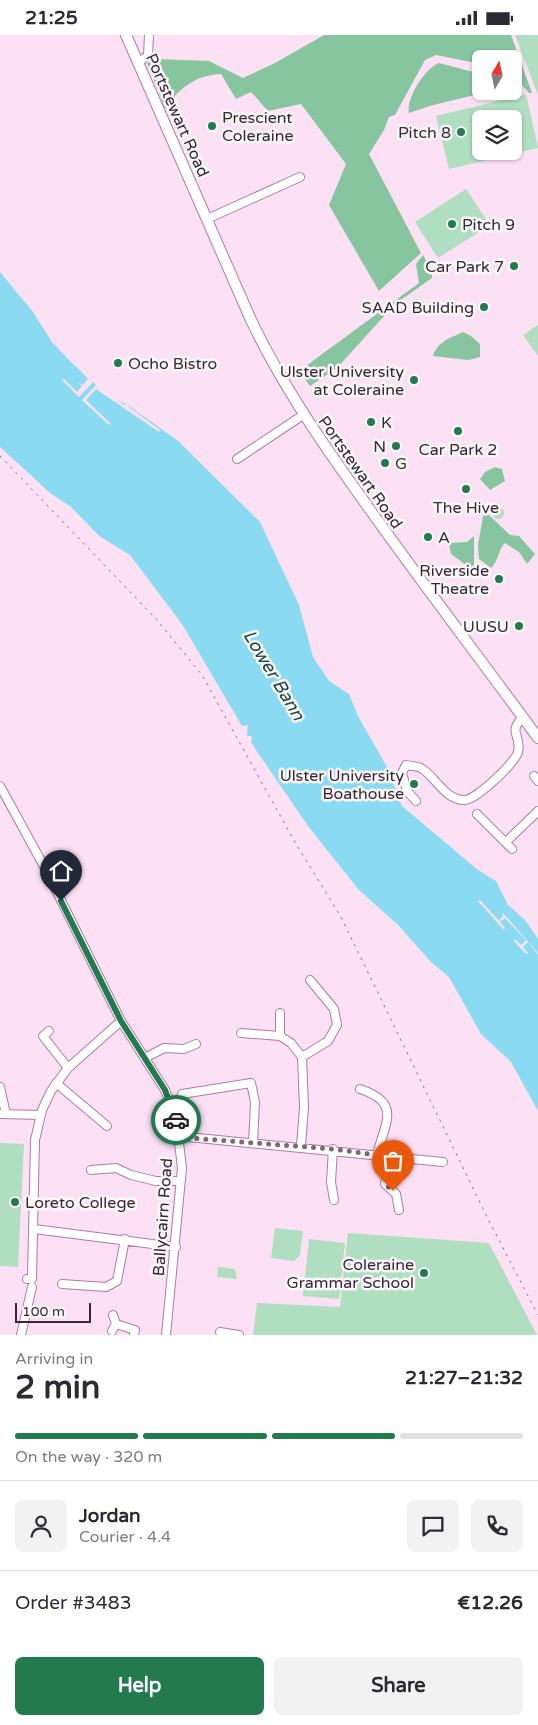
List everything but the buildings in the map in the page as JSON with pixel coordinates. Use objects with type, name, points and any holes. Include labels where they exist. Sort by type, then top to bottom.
[{"type":"main road","name":"Portstewart Road","points":[[126,35],[266,351],[303,415],[417,577],[538,738]]},
{"type":"street","points":[[138,63],[148,55],[149,35]]},
{"type":"street","points":[[207,219],[300,177]]},
{"type":"street","points":[[237,459],[303,415]]},
{"type":"street","points":[[416,801],[407,791],[402,773],[406,765],[421,768],[436,785],[455,797],[464,800],[474,798],[512,763],[518,753],[518,742],[514,731],[515,725],[523,717]]},
{"type":"street","name":"Ballycairn Road","points":[[0,786],[121,1021],[165,1090],[176,1118],[182,1168],[176,1247],[166,1335]]},
{"type":"street","points":[[506,842],[538,811]]},
{"type":"street","points":[[477,813],[512,849]]},
{"type":"street","points":[[302,1057],[328,1041],[337,1025],[334,1009],[310,980]]},
{"type":"street","points":[[280,1013],[280,1036]]},
{"type":"street","points":[[27,1279],[32,1279],[35,1140],[41,1115],[56,1083],[68,1068],[121,1021]]},
{"type":"street","points":[[49,1031],[43,1036],[68,1068]]},
{"type":"street","points":[[241,1033],[280,1036],[291,1043],[302,1057],[304,1107],[301,1147]]},
{"type":"street","points":[[145,1058],[164,1048],[184,1049],[196,1044]]},
{"type":"street","points":[[56,1083],[107,1126]]},
{"type":"street","points":[[182,1094],[251,1083],[255,1102],[253,1143]]},
{"type":"street","points":[[0,1087],[3,1114],[41,1115]]},
{"type":"street","points":[[360,1089],[378,1096],[388,1110],[387,1127],[377,1155]]},
{"type":"street","points":[[178,1137],[333,1149],[389,1157],[443,1161]]},
{"type":"street","points":[[333,1149],[331,1182],[334,1200]]},
{"type":"street","points":[[389,1157],[385,1184],[396,1194],[399,1210]]},
{"type":"street","points":[[91,1170],[116,1168],[131,1175],[156,1181],[181,1181]]},
{"type":"street","points":[[34,1229],[125,1239],[176,1247]]},
{"type":"street","points":[[62,1284],[106,1287],[118,1281],[125,1239]]},
{"type":"street","points":[[21,1335],[32,1287]]},
{"type":"street","points":[[114,1315],[114,1328],[129,1327],[135,1330],[134,1335]]},
{"type":"street","points":[[220,1330],[239,1335]]},
{"type":"green space","points":[[324,35],[511,35],[516,50],[472,50],[472,62],[436,55],[425,60],[395,115],[389,117],[384,130],[369,154],[421,253],[379,291],[329,205],[346,164],[301,104],[268,111],[251,92],[236,99],[221,74],[203,77],[188,84],[165,109],[147,63],[156,59],[209,61],[243,78],[275,63]]},
{"type":"green space","points":[[515,35],[538,35],[538,95],[522,50]]},
{"type":"green space","points":[[439,63],[472,72],[472,96],[409,113],[410,100],[417,85],[433,66]]},
{"type":"green space","points":[[522,65],[532,93],[529,93],[522,85]]},
{"type":"green space","name":"Pitch 8","points":[[526,94],[538,148],[522,152],[522,110],[472,110],[472,160],[487,160],[449,169],[436,116],[501,100],[522,100],[522,95]]},
{"type":"green space","name":"Pitch 9","points":[[466,189],[490,225],[438,258],[415,222]]},
{"type":"green space","points":[[423,255],[432,271],[432,278],[395,304],[337,368],[310,386],[299,371],[419,283],[416,264]]},
{"type":"green space","points":[[538,325],[538,356],[523,335]]},
{"type":"green space","points":[[463,332],[480,344],[480,357],[468,360],[433,356],[441,343]]},
{"type":"green space","points":[[495,467],[502,469],[505,481],[490,490],[480,479],[485,472]]},
{"type":"green space","points":[[496,507],[500,507],[504,513],[500,519],[496,519],[492,515],[492,511]]},
{"type":"green space","points":[[489,515],[510,535],[519,536],[535,554],[527,564],[519,552],[505,543],[491,568],[479,559],[478,545],[483,516]]},
{"type":"green space","points":[[474,536],[474,571],[451,554],[449,543],[467,542]]},
{"type":"green space","points":[[0,1143],[24,1144],[18,1267],[0,1266]]},
{"type":"green space","points":[[275,1228],[303,1231],[300,1255],[294,1261],[271,1258]]},
{"type":"green space","name":"Coleraine Grammar School","points":[[348,1233],[489,1243],[537,1335],[253,1335],[257,1303],[340,1307]]},
{"type":"green space","points":[[309,1239],[345,1243],[339,1299],[303,1296]]},
{"type":"green space","points":[[218,1267],[235,1269],[237,1279],[217,1277]]},
{"type":"water","name":"Lower Bann","points":[[0,272],[33,312],[52,342],[71,362],[109,397],[128,405],[178,441],[260,522],[299,605],[313,657],[329,681],[349,694],[359,718],[387,767],[402,806],[478,870],[496,881],[508,905],[525,920],[538,939],[538,1111],[511,1062],[481,1034],[449,977],[431,962],[398,925],[358,889],[308,826],[251,742],[252,736],[247,736],[248,725],[242,726],[182,624],[130,555],[99,536],[71,507],[50,493],[0,447]]},
{"type":"pier","points":[[73,362],[95,380],[79,397],[62,380],[64,379],[77,392],[82,386],[77,382],[83,385],[88,379]]},
{"type":"pier","points":[[98,383],[97,387],[124,405],[129,403],[128,406],[160,430],[159,432],[96,389],[86,400],[111,424],[109,425],[82,400]]},
{"type":"pier","points":[[480,900],[499,921],[503,916],[502,912],[538,953],[538,955],[528,942],[523,947],[528,953],[526,954],[514,941],[515,939],[521,945],[526,940],[505,918],[500,922],[505,928],[504,930],[478,901]]},
{"type":"railway","points":[[0,456],[157,620],[202,675],[296,844],[341,917],[489,1221],[538,1315]]},
{"type":"way so far","points":[[176,1120],[178,1137],[333,1149],[389,1157],[385,1184],[393,1191]]},
{"type":"place","name":"Prescient Coleraine","points":[[212,126]]},
{"type":"place","name":"Pitch 8","points":[[461,132]]},
{"type":"place","name":"Pitch 9","points":[[452,224]]},
{"type":"place","name":"Car Park 7","points":[[514,266]]},
{"type":"place","name":"SAAD Building","points":[[484,307]]},
{"type":"place","name":"Ocho Bistro","points":[[118,363]]},
{"type":"place","name":"Ulster University at Coleraine","points":[[414,380]]},
{"type":"place","name":"K","points":[[371,422]]},
{"type":"place","name":"Car Park 2","points":[[458,431]]},
{"type":"place","name":"N","points":[[396,446]]},
{"type":"place","name":"G","points":[[385,463]]},
{"type":"place","name":"The Hive","points":[[466,489]]},
{"type":"place","name":"A","points":[[428,537]]},
{"type":"place","name":"Riverside Theatre","points":[[499,579]]},
{"type":"place","name":"UUSU","points":[[519,626]]},
{"type":"place","name":"Ulster University Boathouse","points":[[414,784]]},
{"type":"place","name":"Loreto College","points":[[15,1202]]},
{"type":"place","name":"Coleraine Grammar School","points":[[424,1273]]},
{"type":"route","points":[[61,901],[121,1021],[165,1090],[176,1120]]}]
